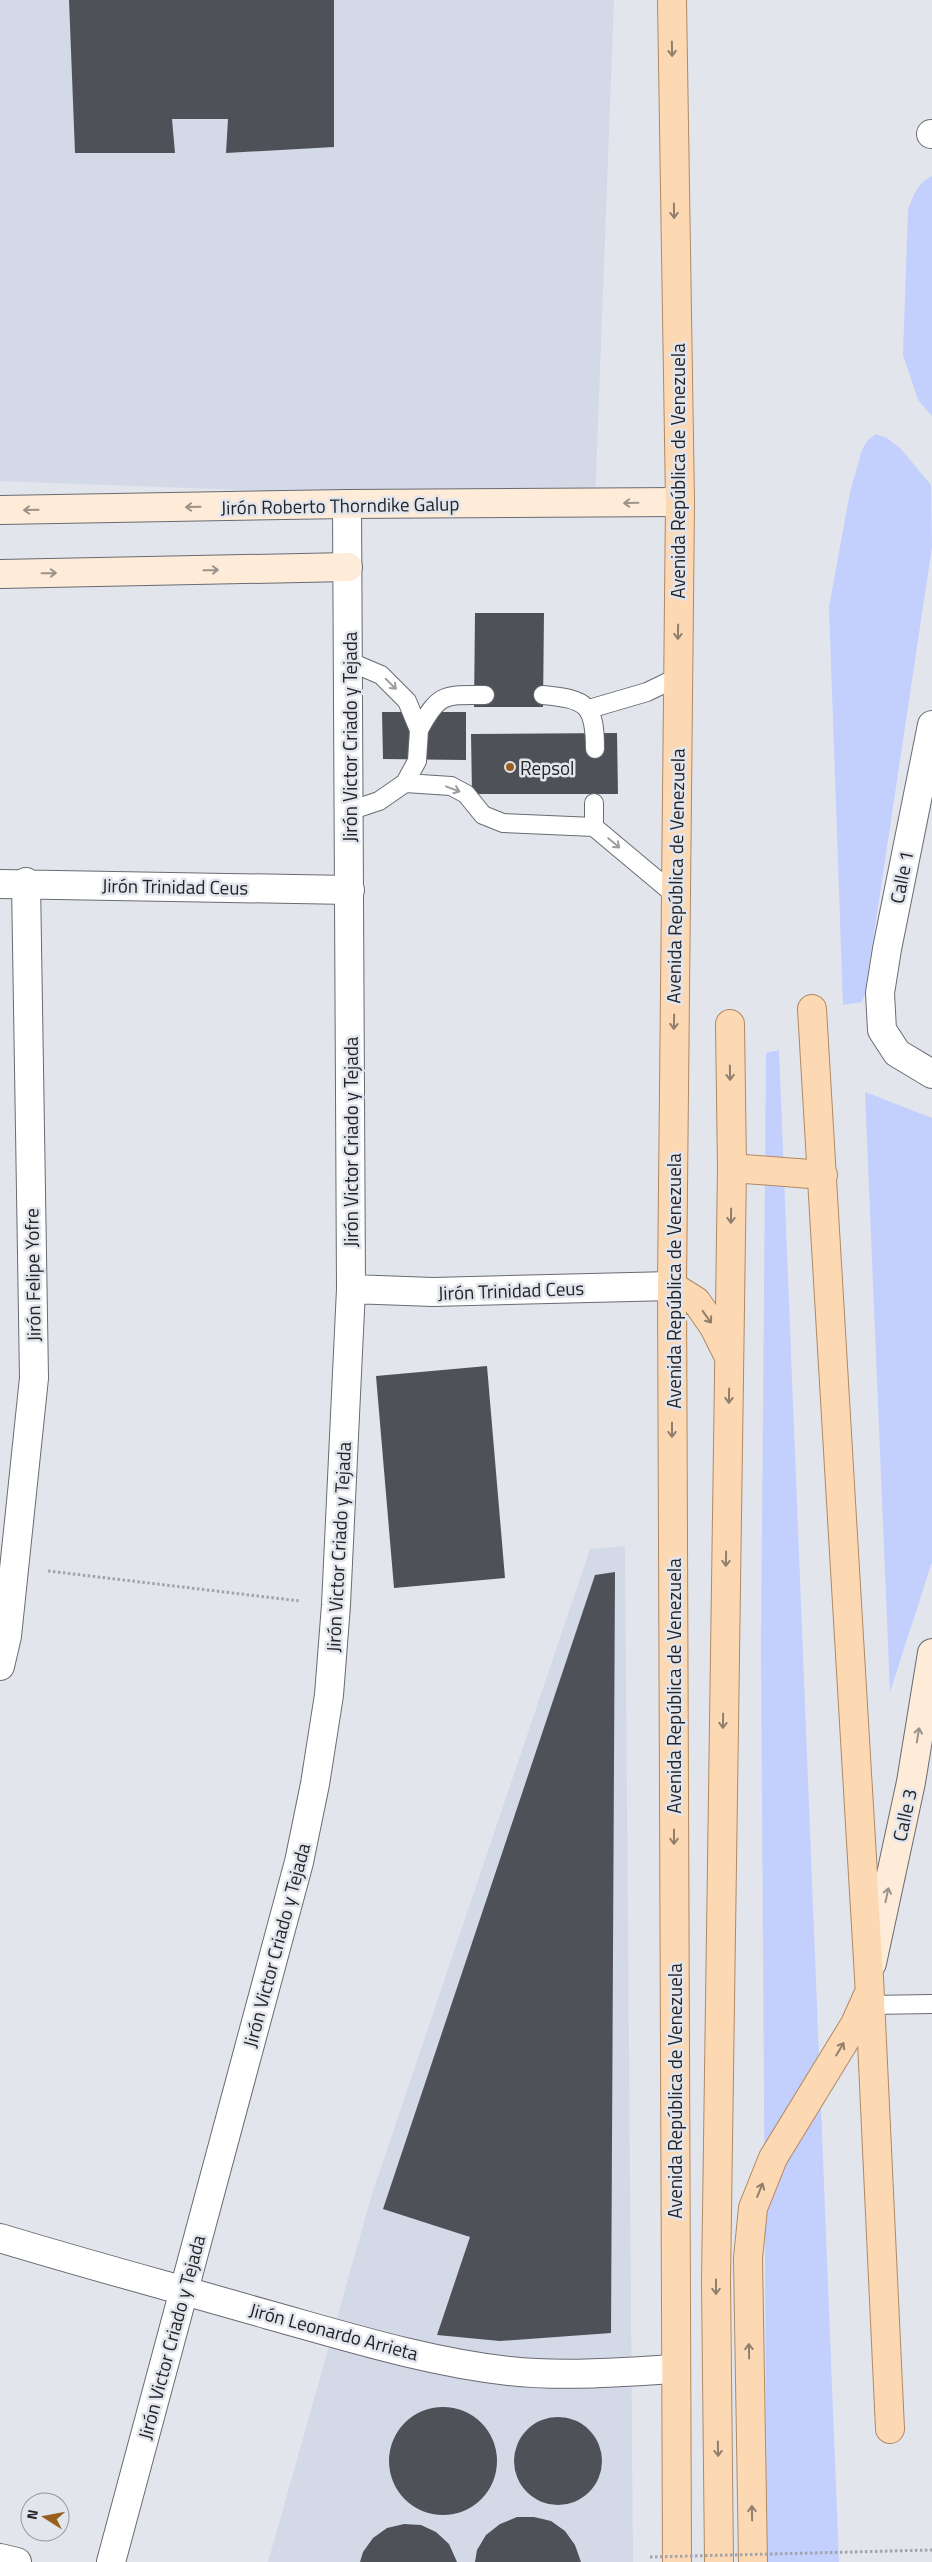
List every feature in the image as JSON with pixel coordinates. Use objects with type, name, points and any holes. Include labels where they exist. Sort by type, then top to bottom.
[{"type":"main road","name":"Avenida República de Venezuela","points":[[672,0],[680,502],[674,894],[672,1286],[675,2369],[678,2562]]},
{"type":"main road","points":[[812,1009],[870,1991],[890,2428]]},
{"type":"main road","points":[[719,2562],[716,2281],[730,1359],[732,1168],[730,1024]]},
{"type":"main road","points":[[732,1168],[823,1175]]},
{"type":"main road","points":[[672,1286],[696,1301],[714,1327],[730,1359]]},
{"type":"main road","points":[[753,2562],[748,2258],[753,2208],[773,2158],[855,2024],[870,1991]]},
{"type":"street","name":"Jirón Roberto Thorndike Galup","points":[[0,510],[347,504],[680,502]]},
{"type":"street","name":"Jirón Victor Criado y Tejada","points":[[111,2562],[299,1862],[316,1784],[327,1705],[336,1605],[351,1289],[347,504]]},
{"type":"street","points":[[0,574],[348,567]]},
{"type":"street","name":"Calle 1","points":[[932,725],[887,949],[880,993],[882,1030],[897,1053],[932,1074]]},
{"type":"street","name":"Jirón Trinidad Ceus","points":[[13,883],[350,890]]},
{"type":"street","name":"Jirón Felipe Yofre","points":[[0,1666],[7,1636],[34,1378],[13,883]]},
{"type":"street","name":"Jirón Trinidad Ceus","points":[[351,1289],[433,1292],[672,1286]]},
{"type":"street","name":"Calle 3","points":[[870,1991],[911,1782],[932,1653]]},
{"type":"street","name":"Jirón Leonardo Arrieta","points":[[0,2238],[344,2336],[435,2358],[509,2371],[574,2374],[675,2369]]},
{"type":"street","points":[[0,2558],[17,2562]]},
{"type":"lane","points":[[348,661],[381,675],[407,701],[419,730]]},
{"type":"lane","points":[[589,709],[647,692],[678,677]]},
{"type":"lane","points":[[349,812],[380,800],[405,783],[417,761],[419,730],[431,706],[448,695],[485,695]]},
{"type":"lane","points":[[543,695],[568,697],[589,709],[595,723],[594,749]]},
{"type":"lane","points":[[405,783],[451,786],[466,794],[483,815],[504,823],[594,827],[674,894]]},
{"type":"lane","points":[[594,803],[594,827]]},
{"type":"lane","points":[[870,1991],[932,2004]]},
{"type":"path","points":[[14,1567],[336,1605]]},
{"type":"path","points":[[650,2557],[932,2550]]},
{"type":"shaded area","points":[[0,0],[614,0],[595,503],[0,481]]},
{"type":"shaded area","points":[[932,176],[932,416],[918,400],[903,355],[908,210],[920,186]]},
{"type":"shaded area","points":[[876,434],[887,438],[901,449],[931,485],[932,547],[865,994],[862,1002],[843,1005],[829,607],[850,492],[862,450],[868,440]]},
{"type":"shaded area","points":[[779,1050],[839,2562],[767,2562],[761,1647],[766,1053]]},
{"type":"shaded area","points":[[865,1092],[932,1118],[932,1562],[890,1692]]},
{"type":"shaded area","points":[[625,1546],[633,2562],[268,2562],[372,2194],[590,1549]]},
{"type":"building","points":[[69,0],[334,0],[334,147],[226,153],[228,119],[172,119],[175,153],[75,153]]},
{"type":"building","points":[[475,613],[544,613],[543,707],[474,707]]},
{"type":"building","points":[[382,712],[466,712],[466,760],[383,759]]},
{"type":"building","points":[[617,733],[618,794],[472,794],[471,734]]},
{"type":"building","points":[[487,1366],[505,1578],[394,1588],[376,1376]]},
{"type":"building","points":[[615,1572],[611,2333],[500,2341],[437,2335],[470,2237],[383,2209],[595,1575]]},
{"type":"building","points":[[443,2407],[464,2411],[481,2423],[493,2440],[497,2461],[493,2482],[481,2499],[464,2511],[443,2515],[422,2511],[405,2499],[393,2482],[389,2461],[393,2440],[405,2423],[422,2411]]},
{"type":"building","points":[[558,2417],[575,2420],[583,2424],[595,2436],[599,2444],[602,2461],[599,2478],[595,2486],[583,2498],[575,2502],[558,2505],[541,2502],[533,2498],[521,2486],[517,2478],[514,2461],[517,2444],[521,2436],[533,2424],[541,2420]]},
{"type":"building","points":[[517,2517],[534,2517],[551,2521],[565,2531],[575,2545],[581,2562],[475,2562],[477,2550],[486,2535],[500,2524]]},
{"type":"building","points":[[404,2524],[421,2525],[436,2532],[449,2544],[457,2562],[360,2562],[363,2552],[373,2538],[387,2528]]},
{"type":"place","name":"Repsol","points":[[510,767]]}]
